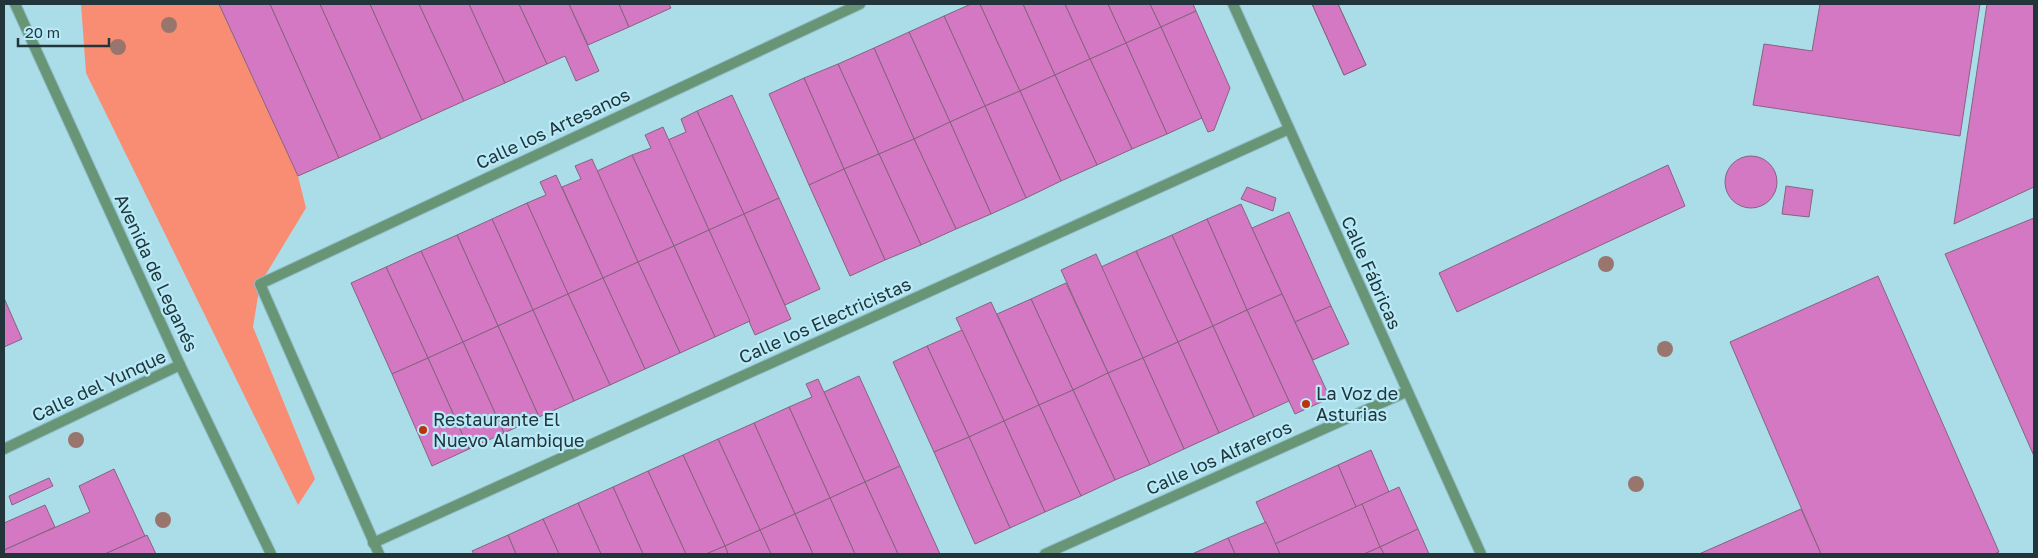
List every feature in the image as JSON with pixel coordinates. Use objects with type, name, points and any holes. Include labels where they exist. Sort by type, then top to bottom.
[{"type":"street","name":"Avenida de Leganés","points":[[16,4],[180,365],[271,554]]},
{"type":"street","name":"Calle los Artesanos","points":[[374,543],[260,284],[860,4]]},
{"type":"street","name":"Calle Fábricas","points":[[1233,4],[1406,392],[1481,554]]},
{"type":"street","name":"Calle los Electricistas","points":[[374,543],[1289,128]]},
{"type":"street","name":"Calle del Yunque","points":[[4,449],[180,365]]},
{"type":"street","name":"Calle los Alfareros","points":[[1045,554],[1406,392]]},
{"type":"street","points":[[374,543],[379,554]]},
{"type":"shaded area","points":[[81,4],[219,4],[298,176],[306,208],[260,284],[253,327],[315,479],[298,505],[86,73]]},
{"type":"building","points":[[219,4],[270,4],[339,158],[298,176]]},
{"type":"building","points":[[270,4],[320,4],[381,139],[339,158]]},
{"type":"building","points":[[320,4],[370,4],[422,120],[381,139]]},
{"type":"building","points":[[370,4],[419,4],[464,101],[422,120]]},
{"type":"building","points":[[419,4],[469,4],[505,83],[464,101]]},
{"type":"building","points":[[469,4],[519,4],[547,64],[505,83]]},
{"type":"building","points":[[519,4],[569,4],[599,71],[576,81],[565,56],[547,64]]},
{"type":"building","points":[[569,4],[619,4],[629,27],[588,45]]},
{"type":"building","points":[[619,4],[669,4],[671,8],[629,27]]},
{"type":"building","points":[[971,4],[980,4],[1020,91],[985,106],[944,16]]},
{"type":"building","points":[[980,4],[1023,4],[1055,75],[1020,91]]},
{"type":"building","points":[[1023,4],[1065,4],[1090,59],[1055,75]]},
{"type":"building","points":[[1065,4],[1108,4],[1126,43],[1090,59]]},
{"type":"building","points":[[1108,4],[1150,4],[1161,27],[1126,43]]},
{"type":"building","points":[[1150,4],[1193,4],[1196,11],[1161,27]]},
{"type":"building","points":[[1312,4],[1338,4],[1366,65],[1344,75]]},
{"type":"building","points":[[1312,4],[1338,4],[1366,65],[1344,75]]},
{"type":"building","points":[[1820,4],[1980,4],[1960,136],[1753,105],[1764,44],[1812,51]]},
{"type":"building","points":[[1987,4],[2034,4],[2034,187],[1954,224]]},
{"type":"building","points":[[1196,11],[1230,88],[1214,130],[1208,132],[1161,27]]},
{"type":"building","points":[[944,16],[985,106],[950,122],[909,32]]},
{"type":"building","points":[[1161,27],[1202,118],[1167,134],[1126,43]]},
{"type":"building","points":[[909,32],[950,122],[914,139],[874,48]]},
{"type":"building","points":[[1126,43],[1167,134],[1132,149],[1090,59]]},
{"type":"building","points":[[874,48],[914,139],[879,154],[838,64]]},
{"type":"building","points":[[1090,59],[1132,149],[1097,165],[1055,75]]},
{"type":"building","points":[[838,64],[879,154],[844,169],[804,78]]},
{"type":"building","points":[[1055,75],[1097,165],[1061,181],[1020,91]]},
{"type":"building","points":[[804,78],[844,169],[809,185],[769,94]]},
{"type":"building","points":[[1020,91],[1061,181],[1026,198],[985,106]]},
{"type":"building","points":[[732,95],[779,198],[744,214],[697,111]]},
{"type":"building","points":[[985,106],[1026,198],[991,214],[950,122]]},
{"type":"building","points":[[697,111],[744,214],[709,230],[668,140],[686,132],[681,119]]},
{"type":"building","points":[[950,122],[991,214],[956,229],[914,139]]},
{"type":"building","points":[[663,127],[709,230],[674,246],[632,155],[651,148],[645,135]]},
{"type":"building","points":[[914,139],[956,229],[921,245],[879,154]]},
{"type":"building","points":[[879,154],[921,245],[885,260],[844,169]]},
{"type":"building","points":[[632,155],[674,246],[638,262],[597,171]]},
{"type":"building","points":[[1751,156],[1765,160],[1773,168],[1777,182],[1773,196],[1765,204],[1751,208],[1737,204],[1729,196],[1725,182],[1729,168],[1737,160]]},
{"type":"building","points":[[592,159],[638,262],[603,278],[562,187],[581,179],[575,166]]},
{"type":"building","points":[[1668,165],[1685,206],[1457,312],[1439,273]]},
{"type":"building","points":[[844,169],[885,260],[850,276],[809,185]]},
{"type":"building","points":[[556,175],[603,278],[568,294],[527,203],[546,195],[540,182]]},
{"type":"building","points":[[1786,186],[1813,190],[1809,217],[1782,214]]},
{"type":"building","points":[[1247,187],[1276,198],[1273,211],[1241,199]]},
{"type":"building","points":[[779,198],[820,289],[785,305],[744,214]]},
{"type":"building","points":[[527,203],[568,294],[533,310],[492,219]]},
{"type":"building","points":[[1241,204],[1282,294],[1247,310],[1207,219]]},
{"type":"building","points":[[1289,212],[1331,306],[1295,322],[1252,228]]},
{"type":"building","points":[[744,214],[791,319],[755,335],[709,230]]},
{"type":"building","points":[[2034,218],[2034,456],[1945,254]]},
{"type":"building","points":[[492,219],[533,310],[498,326],[457,235]]},
{"type":"building","points":[[1207,219],[1247,310],[1213,326],[1172,235]]},
{"type":"building","points":[[709,230],[750,321],[715,337],[674,246]]},
{"type":"building","points":[[457,235],[498,326],[463,342],[421,251]]},
{"type":"building","points":[[1172,235],[1213,326],[1178,342],[1136,251]]},
{"type":"building","points":[[674,246],[715,337],[680,353],[638,262]]},
{"type":"building","points":[[421,251],[463,342],[428,358],[386,267]]},
{"type":"building","points":[[1136,251],[1178,342],[1143,358],[1101,267]]},
{"type":"building","points":[[1096,254],[1143,358],[1108,373],[1061,270]]},
{"type":"building","points":[[638,262],[680,353],[645,369],[603,278]]},
{"type":"building","points":[[386,267],[428,358],[392,374],[351,283]]},
{"type":"building","points":[[1878,276],[1999,552],[1994,554],[1821,554],[1730,342]]},
{"type":"building","points":[[603,278],[645,369],[610,385],[568,294]]},
{"type":"building","points":[[1066,283],[1108,373],[1073,390],[1031,299]]},
{"type":"building","points":[[568,294],[610,385],[574,401],[533,310]]},
{"type":"building","points":[[1282,294],[1330,398],[1295,414],[1247,310]]},
{"type":"building","points":[[4,298],[22,339],[4,347]]},
{"type":"building","points":[[1031,299],[1073,390],[1039,405],[997,314]]},
{"type":"building","points":[[991,302],[1039,405],[1004,421],[956,318]]},
{"type":"building","points":[[1331,306],[1349,344],[1313,360],[1295,322]]},
{"type":"building","points":[[533,310],[574,401],[539,417],[498,326]]},
{"type":"building","points":[[1247,310],[1289,401],[1254,417],[1213,326]]},
{"type":"building","points":[[498,326],[539,417],[504,433],[463,342]]},
{"type":"building","points":[[1213,326],[1254,417],[1219,433],[1178,342]]},
{"type":"building","points":[[962,330],[1004,421],[969,437],[927,346]]},
{"type":"building","points":[[463,342],[504,433],[469,449],[428,358]]},
{"type":"building","points":[[1178,342],[1219,433],[1184,449],[1143,358]]},
{"type":"building","points":[[927,346],[969,437],[934,452],[893,362]]},
{"type":"building","points":[[428,358],[469,449],[432,466],[392,374]]},
{"type":"building","points":[[1143,358],[1184,449],[1150,465],[1108,373]]},
{"type":"building","points":[[1108,373],[1150,465],[1115,480],[1073,390]]},
{"type":"building","points":[[859,376],[900,466],[865,482],[824,392]]},
{"type":"building","points":[[818,379],[865,482],[830,498],[789,407],[812,397],[806,384]]},
{"type":"building","points":[[1073,390],[1115,480],[1081,496],[1039,405]]},
{"type":"building","points":[[1039,405],[1081,496],[1045,512],[1004,421]]},
{"type":"building","points":[[789,407],[830,498],[795,514],[754,423]]},
{"type":"building","points":[[1004,421],[1045,512],[1010,528],[969,437]]},
{"type":"building","points":[[754,423],[795,514],[760,530],[718,439]]},
{"type":"building","points":[[969,437],[1010,528],[975,544],[934,452]]},
{"type":"building","points":[[718,439],[760,530],[725,546],[683,455]]},
{"type":"building","points":[[1371,450],[1389,492],[1356,507],[1338,465]]},
{"type":"building","points":[[683,455],[725,546],[706,554],[686,554],[648,471]]},
{"type":"building","points":[[1338,465],[1356,507],[1275,544],[1256,502]]},
{"type":"building","points":[[900,466],[940,554],[898,554],[865,482]]},
{"type":"building","points":[[114,469],[145,536],[105,554],[4,554],[4,550],[90,512],[79,486]]},
{"type":"building","points":[[648,471],[686,554],[643,554],[613,487]]},
{"type":"building","points":[[49,478],[53,486],[12,505],[9,496]]},
{"type":"building","points":[[865,482],[898,554],[855,554],[830,498]]},
{"type":"building","points":[[613,487],[643,554],[601,554],[578,503]]},
{"type":"building","points":[[1399,487],[1418,529],[1380,547],[1362,504]]},
{"type":"building","points":[[830,498],[855,554],[813,554],[795,514]]},
{"type":"building","points":[[578,503],[601,554],[559,554],[543,519]]},
{"type":"building","points":[[1362,504],[1380,547],[1364,554],[1280,554],[1275,544]]},
{"type":"building","points":[[45,505],[55,527],[4,550],[4,523]]},
{"type":"building","points":[[1801,509],[1821,554],[1699,554]]},
{"type":"building","points":[[795,514],[813,554],[771,554],[760,530]]},
{"type":"building","points":[[543,519],[559,554],[516,554],[508,535]]},
{"type":"building","points":[[1266,522],[1280,554],[1235,554],[1228,538]]},
{"type":"building","points":[[1418,529],[1429,554],[1384,554],[1380,547]]},
{"type":"building","points":[[760,530],[771,554],[728,554],[725,546]]},
{"type":"building","points":[[147,535],[156,554],[105,554],[145,536]]},
{"type":"building","points":[[508,535],[516,554],[474,554],[472,551]]},
{"type":"building","points":[[1228,538],[1235,554],[1192,554]]},
{"type":"building","points":[[725,546],[728,554],[706,554]]},
{"type":"building","points":[[1380,547],[1384,554],[1364,554]]},
{"type":"place","name":"La Voz de Asturias","points":[[1306,404]]},
{"type":"place","name":"Restaurante El Nuevo Alambique","points":[[423,430]]}]
